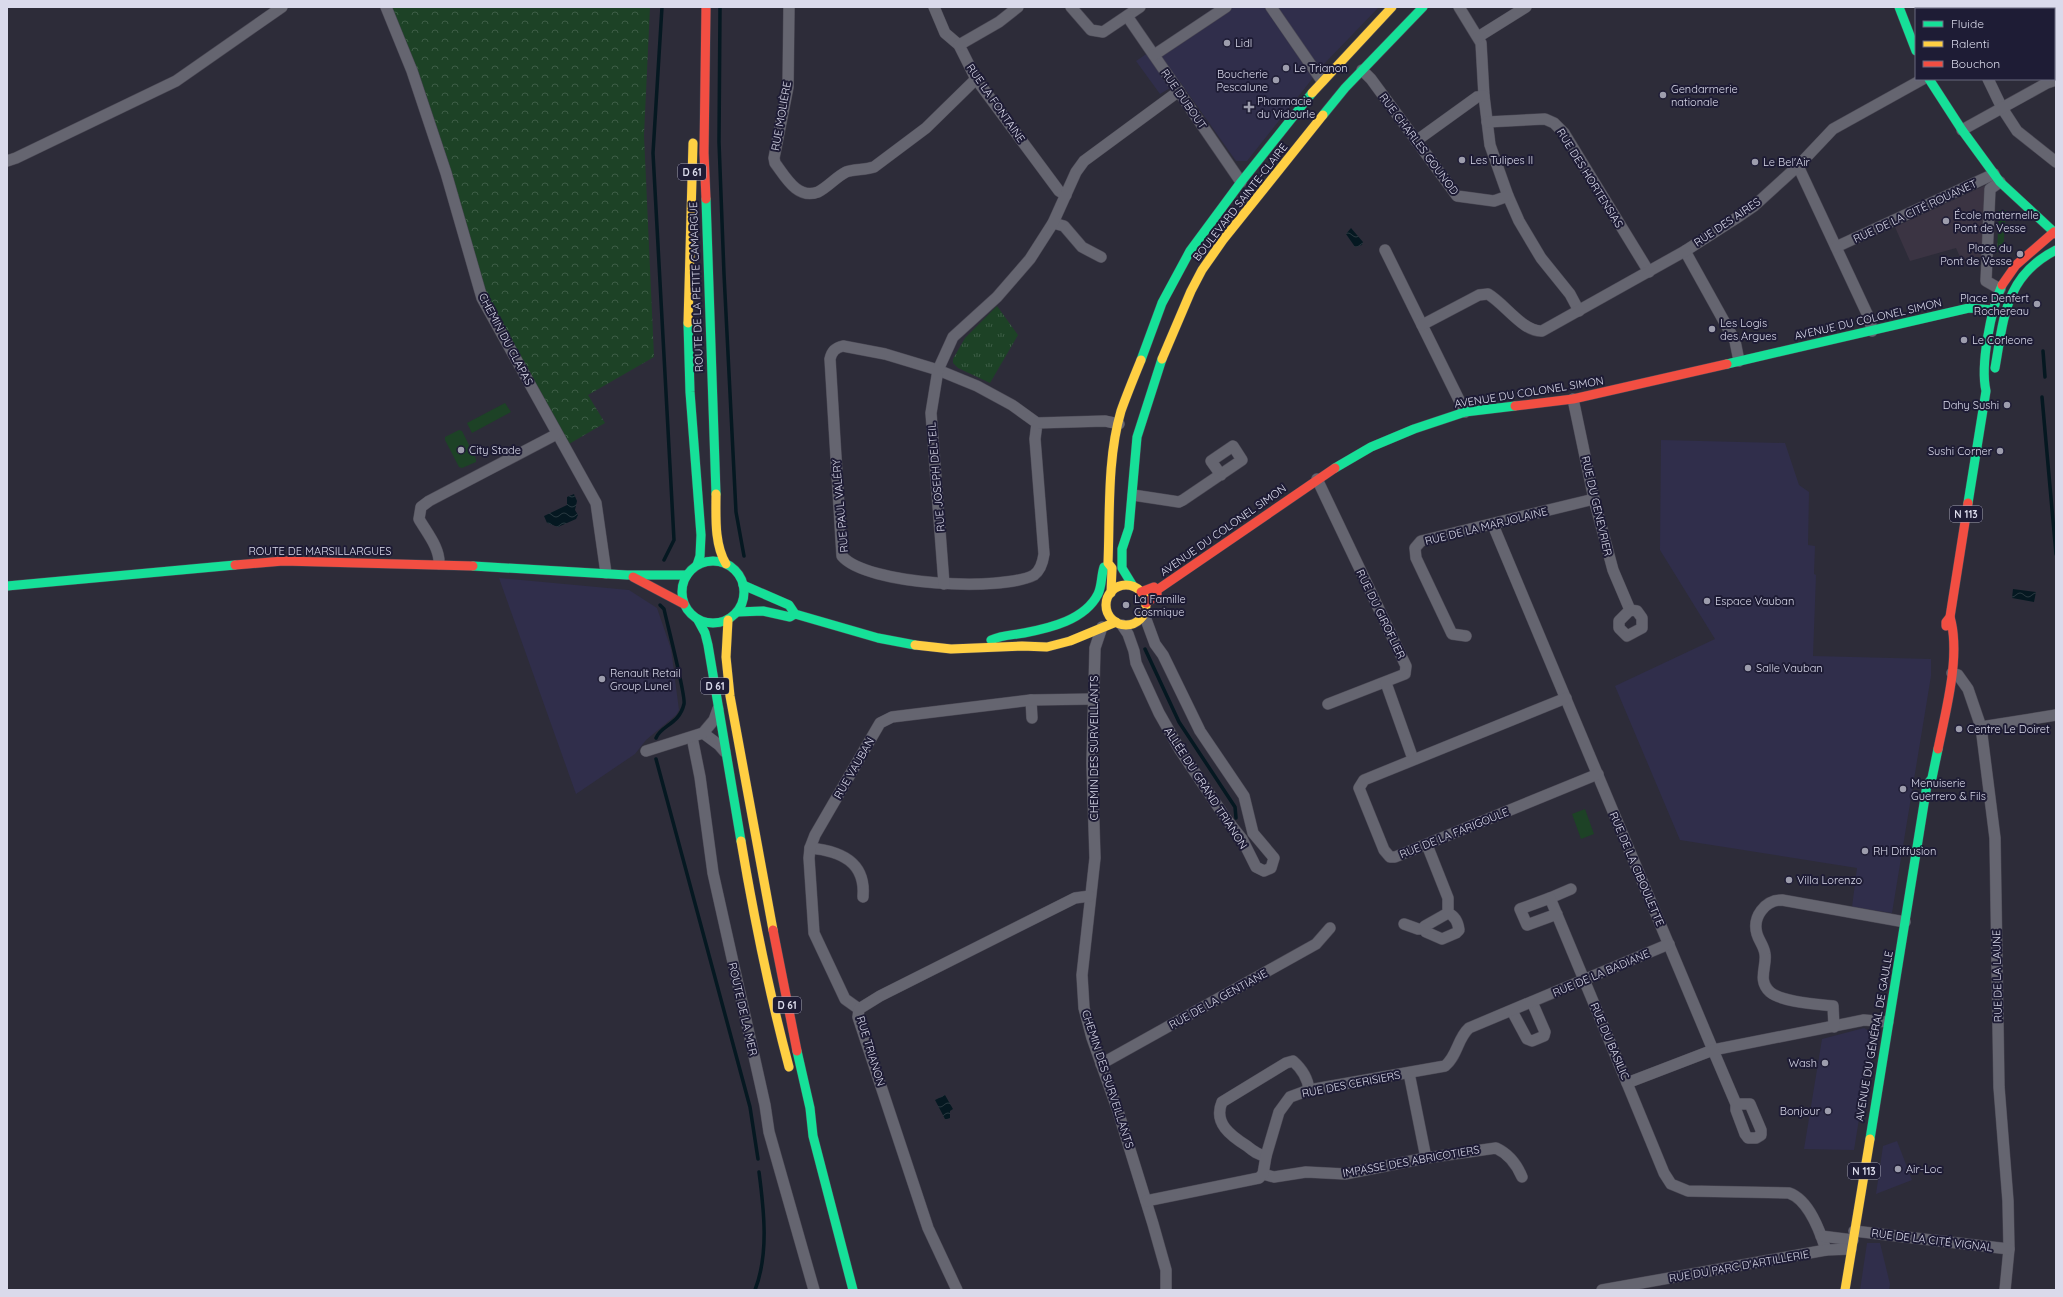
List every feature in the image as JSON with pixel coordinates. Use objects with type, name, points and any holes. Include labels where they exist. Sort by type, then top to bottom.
[{"type":"main road","points":[[696,45],[697,7]]},
{"type":"main road","name":"ROUTE DE LA PETITE CAMARGUE","points":[[706,7],[704,153],[707,272],[717,534],[721,556],[726,564]]},
{"type":"main road","name":"BOULEVARD SAINTE-CLAIRE","points":[[1111,593],[1112,568],[1108,563],[1111,484],[1119,424],[1134,374],[1176,273],[1190,251],[1241,182],[1322,81],[1392,7]]},
{"type":"main road","name":"BOULEVARD SAINTE-CLAIRE","points":[[1132,586],[1122,568],[1121,560],[1122,549],[1129,528],[1137,437],[1158,369],[1197,280],[1224,240],[1344,88],[1423,7]]},
{"type":"main road","points":[[1899,7],[1915,47]]},
{"type":"main road","points":[[1930,80],[1962,130],[1997,178],[2056,232]]},
{"type":"main road","name":"ROUTE DE LA PETITE CAMARGUE","points":[[693,137],[688,315],[690,392],[701,534],[698,565]]},
{"type":"main road","name":"N 113","points":[[1993,310],[2006,277],[2016,265],[2056,232]]},
{"type":"main road","name":"N 113","points":[[2004,313],[2008,300],[2022,276],[2042,257],[2056,250]]},
{"type":"main road","name":"AVENUE DU COLONEL SIMON","points":[[1145,608],[1157,595],[1157,590],[1317,480],[1371,447],[1396,435],[1465,412],[1573,399],[1969,308],[1993,310]]},
{"type":"main road","points":[[1993,310],[2004,313]]},
{"type":"main road","name":"AVENUE DU GÉNÉRAL DE GAULLE","points":[[1986,391],[1983,378],[1993,310]]},
{"type":"main road","name":"AVENUE DU GÉNÉRAL DE GAULLE","points":[[1944,660],[1946,622],[1950,616],[1986,391],[1993,379],[2004,313]]},
{"type":"main road","name":"ROUTE DE MARSILLARGUES","points":[[7,586],[283,561],[439,564],[606,573],[633,577],[641,583],[684,604]]},
{"type":"main road","points":[[717,561],[726,564],[737,573],[743,586],[743,600],[737,612],[728,620],[713,624],[698,620],[690,614],[684,604],[681,594],[682,584],[687,575],[698,565],[717,561]]},
{"type":"main road","points":[[976,648],[997,636],[1047,627],[1070,620],[1080,614],[1097,594],[1101,584],[1103,568],[1108,563]]},
{"type":"main road","name":"ROUTE DE MARSILLARGUES","points":[[633,577],[641,574],[663,576],[687,575]]},
{"type":"main road","points":[[743,586],[789,605],[795,614],[879,638],[929,648],[1022,646],[1031,648],[1061,644],[1078,639],[1102,627],[1119,623],[1135,623],[1145,608],[1141,592],[1132,586],[1121,586],[1111,593],[1107,603],[1097,612]]},
{"type":"main road","name":"AVENUE DU COLONEL SIMON","points":[[1141,592],[1154,587],[1157,590]]},
{"type":"main road","points":[[1107,603],[1108,614],[1119,623]]},
{"type":"main road","points":[[737,612],[749,610],[764,611],[790,617],[795,614]]},
{"type":"main road","name":"AVENUE DU GÉNÉRAL DE GAULLE","points":[[1845,1290],[1888,1022],[1906,922],[1927,785],[1932,778],[1936,756],[1947,672],[1956,647],[1954,623],[1950,616]]},
{"type":"main road","name":"D 61","points":[[698,620],[705,633],[708,645],[755,926],[770,997],[791,1074]]},
{"type":"main road","name":"D 61","points":[[728,620],[725,643],[730,686],[773,939],[810,1108],[812,1136]]},
{"type":"main road","points":[[1022,646],[1029,641],[1065,632]]},
{"type":"main road","name":"AVENUE DU GÉNÉRAL DE GAULLE","points":[[1927,785],[1924,782],[1927,752],[1936,756]]},
{"type":"main road","name":"D 61","points":[[800,1105],[812,1136],[853,1290]]},
{"type":"street","points":[[7,161],[176,80],[282,7]]},
{"type":"street","name":"CHEMIN DU CLAPAS","points":[[386,7],[412,71],[444,166],[482,298],[556,434],[596,503],[606,573]]},
{"type":"street","name":"RUE MOLIÈRE","points":[[789,7],[788,87],[774,158],[775,163],[798,191],[805,193],[818,192],[848,171],[864,170],[874,167],[926,128],[976,78]]},
{"type":"street","name":"RUE LA FONTAINE","points":[[934,7],[944,33],[958,45],[976,78],[1060,191],[1066,195]]},
{"type":"street","points":[[958,45],[999,22],[1018,7]]},
{"type":"street","points":[[1071,7],[1091,30],[1103,32],[1140,7]]},
{"type":"street","points":[[1154,55],[1226,7]]},
{"type":"street","points":[[1271,7],[1322,81]]},
{"type":"street","points":[[1478,37],[1526,7]]},
{"type":"street","points":[[1464,9],[1482,48],[1484,96],[1490,145],[1508,196],[1520,221],[1542,258],[1570,294],[1579,311]]},
{"type":"street","name":"RUE DUBOUT","points":[[1127,16],[1241,182]]},
{"type":"street","name":"RUE CHARLES GOUNOD","points":[[1362,70],[1371,79],[1457,196],[1494,201],[1508,196]]},
{"type":"street","name":"RUE DES AIRES","points":[[1422,326],[1479,295],[1488,294],[1528,328],[1536,331],[1542,331],[1685,251],[1754,206],[1798,166],[1833,130],[1921,80]]},
{"type":"street","points":[[1988,80],[2002,108],[2017,131],[2056,162]]},
{"type":"street","points":[[1962,130],[2051,83]]},
{"type":"street","name":"RUE JOSEPH DELTEIL","points":[[944,584],[931,413],[938,370],[953,337],[997,297],[1030,258],[1053,222],[1076,172],[1084,161],[1179,91]]},
{"type":"street","points":[[1416,141],[1477,97],[1484,96]]},
{"type":"street","name":"RUE DES HORTENSIAS","points":[[1487,122],[1545,119],[1554,123],[1564,133],[1649,272]]},
{"type":"street","points":[[1798,166],[1870,320],[1872,331]]},
{"type":"street","points":[[1997,178],[1990,189],[1986,281],[2000,289]]},
{"type":"street","name":"RUE DE LA CITÉ ROUANET","points":[[1836,247],[1997,178]]},
{"type":"street","points":[[1053,222],[1064,226],[1082,247],[1101,257]]},
{"type":"street","points":[[1385,250],[1465,412]]},
{"type":"street","points":[[1685,251],[1735,341],[1739,361]]},
{"type":"street","name":"RUE PAUL VALÉRY","points":[[843,346],[885,354],[938,370],[982,389],[1012,405],[1037,423],[1035,439],[1044,554],[1042,565],[1034,574],[1018,580],[985,584],[944,584],[888,576],[851,564],[842,556],[830,359],[831,353],[837,348],[843,346]]},
{"type":"street","name":"RUE DU GENEVRIER","points":[[1573,399],[1594,499],[1613,570],[1630,610]]},
{"type":"street","points":[[1037,423],[1105,421],[1119,424]]},
{"type":"street","points":[[439,564],[440,557],[436,548],[418,519],[421,507],[429,501],[556,434]]},
{"type":"street","points":[[1133,495],[1179,502],[1221,475]]},
{"type":"street","name":"RUE DU GIROFLIER","points":[[1317,480],[1406,666],[1405,674],[1386,683],[1328,704]]},
{"type":"street","name":"RUE DE LA MARJOLAINE","points":[[1466,636],[1452,634],[1416,558],[1415,548],[1421,541],[1493,525],[1594,499]]},
{"type":"street","name":"RUE DE LA CIBOULETTE","points":[[1493,525],[1736,1104]]},
{"type":"street","name":"ALLÉE DU GRAND TRIANON","points":[[1119,623],[1128,634],[1134,651],[1136,663],[1156,707],[1180,750],[1227,820],[1242,839],[1256,867],[1264,871],[1271,868],[1274,858],[1253,833],[1244,796],[1200,731],[1163,655],[1154,644],[1145,608]]},
{"type":"street","name":"CHEMIN DES SURVEILLANTS","points":[[1102,627],[1095,648],[1092,763],[1095,858],[1082,975],[1084,1008],[1146,1201],[1166,1270],[1166,1290]]},
{"type":"street","points":[[1078,639],[1086,641],[1095,648]]},
{"type":"street","name":"RUE DE LA LAUNE","points":[[1947,672],[1958,675],[1968,689],[1980,727],[1995,838],[1999,1087],[2008,1201],[2009,1249],[2005,1290]]},
{"type":"street","points":[[1386,683],[1413,759]]},
{"type":"street","name":"RUE DE LA FARIGOULE","points":[[1566,698],[1364,780],[1358,788],[1387,854],[1395,857],[1598,774]]},
{"type":"street","name":"RUE VAUBAN","points":[[859,1009],[845,999],[814,933],[810,848],[815,835],[880,723],[885,719],[1031,700],[1093,699]]},
{"type":"street","points":[[1031,700],[1032,718]]},
{"type":"street","points":[[646,751],[692,737],[703,732],[714,720],[718,708]]},
{"type":"street","points":[[1980,727],[2056,715]]},
{"type":"street","points":[[703,732],[726,753]]},
{"type":"street","name":"ROUTE DE LA MER","points":[[692,737],[700,777],[713,873],[765,1105],[768,1132],[814,1290]]},
{"type":"street","points":[[1425,929],[1429,922],[1448,913],[1450,907],[1448,898],[1427,845]]},
{"type":"street","points":[[810,848],[837,853],[853,862],[864,885],[863,897]]},
{"type":"street","points":[[1557,914],[1527,925],[1520,909],[1571,889]]},
{"type":"street","name":"RUE TRIANON","points":[[957,1290],[928,1228],[858,1017],[859,1009],[880,996],[1075,898],[1090,896]]},
{"type":"street","name":"RUE DU BASILIC","points":[[1550,898],[1627,1083],[1713,1050]]},
{"type":"street","points":[[1834,1027],[1832,1006],[1779,997],[1770,992],[1764,985],[1762,974],[1765,956],[1764,947],[1757,934],[1756,923],[1760,913],[1768,903],[1782,900],[1906,922]]},
{"type":"street","points":[[1425,929],[1430,935],[1439,939],[1456,933],[1459,930],[1458,925],[1453,915],[1448,913]]},
{"type":"street","points":[[1404,924],[1418,929],[1425,929]]},
{"type":"street","name":"RUE DE LA GENTIANE","points":[[1101,1064],[1316,944],[1330,928]]},
{"type":"street","name":"RUE DE LA BADIANE","points":[[1459,1045],[1463,1034],[1470,1028],[1669,944]]},
{"type":"street","points":[[1512,1010],[1527,1039],[1532,1041],[1544,1036],[1546,1032],[1532,1002]]},
{"type":"street","points":[[1713,1050],[1864,1020],[1888,1022]]},
{"type":"street","name":"RUE DES CERISIERS","points":[[1263,1174],[1266,1156],[1279,1112],[1284,1103],[1294,1095],[1309,1090],[1445,1066],[1453,1059],[1459,1045]]},
{"type":"street","points":[[1266,1156],[1259,1155],[1228,1134],[1223,1126],[1220,1107],[1222,1102],[1286,1063],[1293,1061],[1300,1067],[1308,1082],[1309,1090]]},
{"type":"street","points":[[1409,1073],[1426,1158]]},
{"type":"street","points":[[1627,1083],[1664,1173],[1671,1184],[1688,1191],[1789,1193],[1795,1195],[1804,1203],[1822,1236],[1826,1250]]},
{"type":"street","name":"IMPASSE DES ABRICOTIERS","points":[[1263,1174],[1274,1177],[1306,1172],[1345,1174],[1426,1158],[1496,1148],[1504,1152],[1518,1168],[1522,1177]]},
{"type":"street","points":[[1146,1201],[1256,1180],[1263,1174]]},
{"type":"street","points":[[1822,1236],[1853,1240]]},
{"type":"street","name":"RUE DE LA CITÉ VIGNAL","points":[[1853,1240],[2009,1249]]},
{"type":"street","name":"RUE DU PARC D'ARTILLERIE","points":[[1602,1290],[1826,1250],[1853,1240]]},
{"type":"shaded area","points":[[1215,7],[1379,7],[1324,64],[1247,161],[1236,161],[1180,82],[1160,94],[1136,61]]},
{"type":"shaded area","name":"École maternelle Pont de Vesse","points":[[1986,185],[1984,257],[1975,257],[1964,266],[1956,248],[1910,261],[1895,227]]},
{"type":"shaded area","points":[[1661,440],[1785,443],[1799,485],[1809,492],[1808,545],[1815,546],[1814,574],[1816,575],[1813,656],[1931,659],[1931,676],[1892,913],[1852,907],[1857,868],[1680,840],[1615,686],[1715,639],[1660,550]]},
{"type":"shaded area","points":[[499,578],[629,590],[657,608],[671,649],[679,710],[676,715],[646,740],[635,754],[576,794]]},
{"type":"shaded area","points":[[1864,1028],[1873,1033],[1854,1150],[1804,1149],[1822,1039]]},
{"type":"shaded area","points":[[1897,1141],[1912,1180],[1876,1194],[1883,1146]]},
{"type":"shaded area","points":[[1867,1243],[1880,1243],[1890,1284],[1889,1290],[1860,1290]]},
{"type":"green space","points":[[391,7],[650,7],[644,135],[654,357],[588,395],[605,423],[569,444],[483,288]]},
{"type":"green space","points":[[1999,210],[2006,210],[2003,252],[1997,252]]},
{"type":"green space","points":[[997,306],[1018,335],[990,383],[958,368],[953,363],[953,359],[965,338]]},
{"type":"green space","points":[[505,403],[511,412],[472,433],[467,423]]},
{"type":"green space","name":"City Stade","points":[[459,430],[462,431],[476,459],[476,462],[462,468],[459,467],[445,440],[445,437]]},
{"type":"green space","points":[[1585,809],[1594,834],[1581,839],[1572,814]]},
{"type":"water","points":[[1351,228],[1363,242],[1362,245],[1355,247],[1346,234]]},
{"type":"water","points":[[574,494],[577,501],[575,510],[578,515],[576,519],[558,527],[547,523],[544,516],[567,505],[567,497]]},
{"type":"water","points":[[2013,589],[2036,592],[2034,602],[2012,598]]},
{"type":"water","points":[[945,1095],[953,1109],[950,1111],[950,1118],[947,1119],[945,1119],[935,1100]]},
{"type":"waterway","points":[[662,7],[653,153],[674,540],[664,560]]},
{"type":"waterway","points":[[720,7],[719,142],[724,274],[736,512],[744,556]]},
{"type":"waterway","points":[[2043,351],[2045,377]]},
{"type":"waterway","points":[[2042,397],[2056,554]]},
{"type":"waterway","points":[[656,738],[662,730],[674,721],[682,711],[684,704],[679,674],[664,609],[660,605]]},
{"type":"waterway","points":[[1145,649],[1179,722],[1235,807],[1236,818]]},
{"type":"waterway","points":[[656,759],[750,1107],[758,1159]]},
{"type":"waterway","points":[[755,1290],[764,1247],[764,1217],[759,1172]]},
{"type":"traffic: fast","points":[[1323,115],[1345,88],[1423,7]]},
{"type":"traffic: fast","points":[[1899,7],[1915,48]]},
{"type":"traffic: fast","points":[[1930,80],[1962,130],[2000,182],[2054,232]]},
{"type":"traffic: fast","points":[[1141,360],[1162,303],[1190,251],[1241,182],[1312,93]]},
{"type":"traffic: fast","points":[[706,199],[716,494]]},
{"type":"traffic: fast","points":[[1995,368],[2005,315],[2017,285],[2026,272],[2039,260],[2056,250]]},
{"type":"traffic: fast","points":[[1968,503],[1986,391],[1984,367],[1988,337],[1994,308],[2002,285]]},
{"type":"traffic: fast","points":[[1727,364],[1969,308],[1993,310]]},
{"type":"traffic: fast","points":[[688,323],[690,392],[701,535],[700,556],[697,565]]},
{"type":"traffic: fast","points":[[1133,586],[1122,568],[1122,549],[1129,528],[1137,437],[1162,359]]},
{"type":"traffic: fast","points":[[1335,468],[1371,447],[1414,429],[1465,412],[1515,406]]},
{"type":"traffic: fast","points":[[713,561],[725,563],[735,570],[742,580],[744,592],[742,604],[735,614],[725,621],[713,623],[701,621],[691,614],[684,604],[682,592],[684,580],[691,570],[701,563],[713,561]]},
{"type":"traffic: fast","points":[[7,586],[235,565]]},
{"type":"traffic: fast","points":[[473,566],[627,575],[687,575]]},
{"type":"traffic: fast","points":[[991,640],[1003,636],[1045,628],[1076,616],[1085,610],[1098,594],[1104,567]]},
{"type":"traffic: fast","points":[[743,585],[789,605],[795,614],[878,638],[915,645]]},
{"type":"traffic: fast","points":[[737,612],[763,611],[790,617],[795,614]]},
{"type":"traffic: fast","points":[[698,620],[705,633],[708,645],[741,841]]},
{"type":"traffic: fast","points":[[1870,1139],[1927,785],[1932,778],[1938,749]]},
{"type":"traffic: fast","points":[[797,1051],[810,1108],[813,1136],[853,1290]]},
{"type":"traffic: slow","points":[[1312,93],[1392,7]]},
{"type":"traffic: slow","points":[[1162,359],[1191,291],[1202,270],[1223,240],[1323,115]]},
{"type":"traffic: slow","points":[[688,323],[693,143]]},
{"type":"traffic: slow","points":[[1111,593],[1112,568],[1108,563],[1110,487],[1113,448],[1121,411],[1141,360]]},
{"type":"traffic: slow","points":[[716,494],[716,521],[719,548],[726,564]]},
{"type":"traffic: slow","points":[[1126,585],[1134,587],[1140,591],[1144,597],[1146,605],[1144,613],[1140,619],[1134,623],[1126,625],[1118,623],[1112,619],[1108,613],[1106,605],[1108,597],[1112,591],[1118,587],[1126,585]]},
{"type":"traffic: slow","points":[[728,620],[726,657],[730,696],[773,930]]},
{"type":"traffic: slow","points":[[915,645],[951,649],[1022,646],[1047,647],[1070,641],[1116,622]]},
{"type":"traffic: slow","points":[[741,841],[762,955],[789,1067]]},
{"type":"traffic: slow","points":[[1845,1290],[1870,1139]]},
{"type":"traffic: jam","points":[[706,7],[704,153],[706,199]]},
{"type":"traffic: jam","points":[[2002,285],[2016,265],[2054,232],[2056,234]]},
{"type":"traffic: jam","points":[[1515,406],[1573,399],[1727,364]]},
{"type":"traffic: jam","points":[[1146,603],[1157,595],[1157,590],[1335,468]]},
{"type":"traffic: jam","points":[[1946,626],[1946,622],[1950,617],[1968,503]]},
{"type":"traffic: jam","points":[[235,565],[283,561],[473,566]]},
{"type":"traffic: jam","points":[[633,577],[684,604]]},
{"type":"traffic: jam","points":[[1141,592],[1154,587],[1157,590]]},
{"type":"traffic: jam","points":[[1938,749],[1948,700],[1953,665],[1954,648],[1950,617]]},
{"type":"traffic: jam","points":[[773,930],[797,1051]]},
{"type":"place","name":"Lidl","points":[[1227,43]]},
{"type":"place","name":"Le Trianon","points":[[1286,68]]},
{"type":"place","name":"Boucherie Pescalune","points":[[1276,80]]},
{"type":"place","name":"Gendarmerie nationale","points":[[1663,95]]},
{"type":"place","name":"Pharmacie du Vidourle","points":[[1249,107]]},
{"type":"place","name":"Les Tulipes II","points":[[1462,160]]},
{"type":"place","name":"Le Bel'Air","points":[[1755,162]]},
{"type":"place","name":"École maternelle Pont de Vesse","points":[[1946,221]]},
{"type":"place","name":"Place du Pont de Vesse","points":[[2020,254]]},
{"type":"place","name":"Place Denfert Rochereau","points":[[2037,304]]},
{"type":"place","name":"Les Logis des Argues","points":[[1712,329]]},
{"type":"place","name":"Le Corleone","points":[[1964,340]]},
{"type":"place","name":"Dahy Sushi","points":[[2007,405]]},
{"type":"place","name":"City Stade","points":[[461,450]]},
{"type":"place","name":"Sushi Corner","points":[[2000,451]]},
{"type":"place","name":"Espace Vauban","points":[[1707,601]]},
{"type":"place","name":"La Famille Cosmique","points":[[1126,605]]},
{"type":"place","name":"Salle Vauban","points":[[1748,668]]},
{"type":"place","name":"Renault Retail Group Lunel","points":[[602,679]]},
{"type":"place","name":"Centre Le Doiret","points":[[1959,729]]},
{"type":"place","name":"Menuiserie Guerrero & Fils","points":[[1903,789]]},
{"type":"place","name":"RH Diffusion","points":[[1865,851]]},
{"type":"place","name":"Villa Lorenzo","points":[[1789,880]]},
{"type":"place","name":"Wash","points":[[1825,1063]]},
{"type":"place","name":"Bonjour","points":[[1828,1111]]},
{"type":"place","name":"Air-Loc","points":[[1898,1169]]}]
